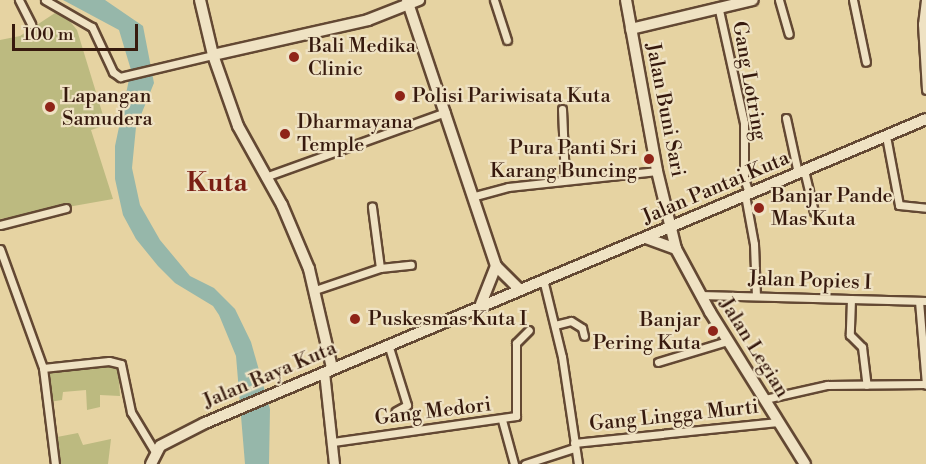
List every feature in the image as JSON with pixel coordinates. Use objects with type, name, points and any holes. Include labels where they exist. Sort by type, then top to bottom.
[{"type":"main road","points":[[200,0],[213,55],[238,126],[298,240],[315,290],[328,370]]},
{"type":"main road","name":"Jalan Buni Sari","points":[[626,0],[657,171],[676,249]]},
{"type":"main road","points":[[631,29],[753,0]]},
{"type":"main road","points":[[213,55],[368,20],[412,2],[496,266],[519,289]]},
{"type":"main road","name":"Jalan Pantai Kuta","points":[[519,289],[926,119]]},
{"type":"main road","points":[[645,238],[676,249]]},
{"type":"main road","name":"Jalan Legian","points":[[676,249],[727,340],[806,464]]},
{"type":"main road","points":[[481,304],[496,266]]},
{"type":"main road","name":"Jalan Raya Kuta","points":[[155,452],[177,435],[519,289]]},
{"type":"main road","points":[[151,464],[155,452]]},
{"type":"street","points":[[19,0],[31,24]]},
{"type":"street","points":[[45,0],[65,9],[95,30],[113,72],[124,78],[213,55]]},
{"type":"street","points":[[494,0],[507,40]]},
{"type":"street","points":[[779,0],[789,34]]},
{"type":"street","points":[[853,0],[866,62]]},
{"type":"street","points":[[925,0],[922,24],[926,90]]},
{"type":"street","name":"Gang Lotring","points":[[724,6],[744,123],[744,178],[754,244],[756,296]]},
{"type":"street","points":[[562,109],[565,180]]},
{"type":"street","points":[[265,177],[447,112]]},
{"type":"street","points":[[786,118],[814,212]]},
{"type":"street","points":[[886,136],[899,205],[926,208]]},
{"type":"street","points":[[475,196],[508,187],[657,171]]},
{"type":"street","points":[[372,207],[381,268]]},
{"type":"street","points":[[0,225],[66,208]]},
{"type":"street","points":[[0,249],[43,368],[55,464]]},
{"type":"street","points":[[315,290],[381,268],[411,265]]},
{"type":"street","points":[[543,279],[555,325],[578,464]]},
{"type":"street","name":"Jalan Popies I","points":[[700,295],[923,301]]},
{"type":"street","points":[[851,298],[850,335],[862,346],[867,385]]},
{"type":"street","points":[[765,399],[827,385],[926,386],[923,301]]},
{"type":"street","points":[[555,325],[570,321],[582,328],[584,336]]},
{"type":"street","name":"Gang Medori","points":[[333,442],[502,420],[519,413],[516,343],[530,330]]},
{"type":"street","points":[[658,362],[727,340]]},
{"type":"street","points":[[388,344],[407,405],[396,411]]},
{"type":"street","points":[[43,368],[118,362],[126,380],[134,419],[155,452]]},
{"type":"street","points":[[328,370],[334,464]]},
{"type":"street","points":[[502,420],[514,464]]},
{"type":"street","name":"Gang Lingga Murti","points":[[525,464],[574,446],[778,422]]},
{"type":"shaded area","points":[[63,0],[105,0],[143,26],[154,83],[136,127],[132,168],[140,205],[160,240],[190,276],[214,288],[235,309],[251,342],[270,409],[269,464],[245,464],[236,356],[219,315],[213,306],[175,283],[158,266],[136,239],[123,215],[115,179],[115,146],[131,70],[119,30]]},
{"type":"shaded area","name":"Lapangan Samudera","points":[[55,13],[68,19],[77,30],[106,125],[91,130],[113,199],[0,219],[0,40],[20,36]]},
{"type":"shaded area","points":[[118,366],[120,396],[100,395],[100,407],[87,410],[86,390],[63,392],[62,400],[49,402],[46,370]]},
{"type":"shaded area","points":[[78,433],[83,445],[111,439],[108,464],[60,464],[57,437]]},
{"type":"place","name":"Bali Medika Clinic","points":[[294,57]]},
{"type":"place","name":"Polisi Pariwisata Kuta","points":[[400,96]]},
{"type":"place","name":"Lapangan Samudera","points":[[50,107]]},
{"type":"place","name":"Dharmayana Temple","points":[[285,134]]},
{"type":"place","name":"Pura Panti Sri Karang Buncing","points":[[649,159]]},
{"type":"place","name":"Banjar Pande Mas Kuta","points":[[759,208]]},
{"type":"place","name":"Puskesmas Kuta I","points":[[355,319]]},
{"type":"place","name":"Banjar Pering Kuta","points":[[713,331]]},
{"type":"district","name":"Kuta","points":[[217,184]]}]
